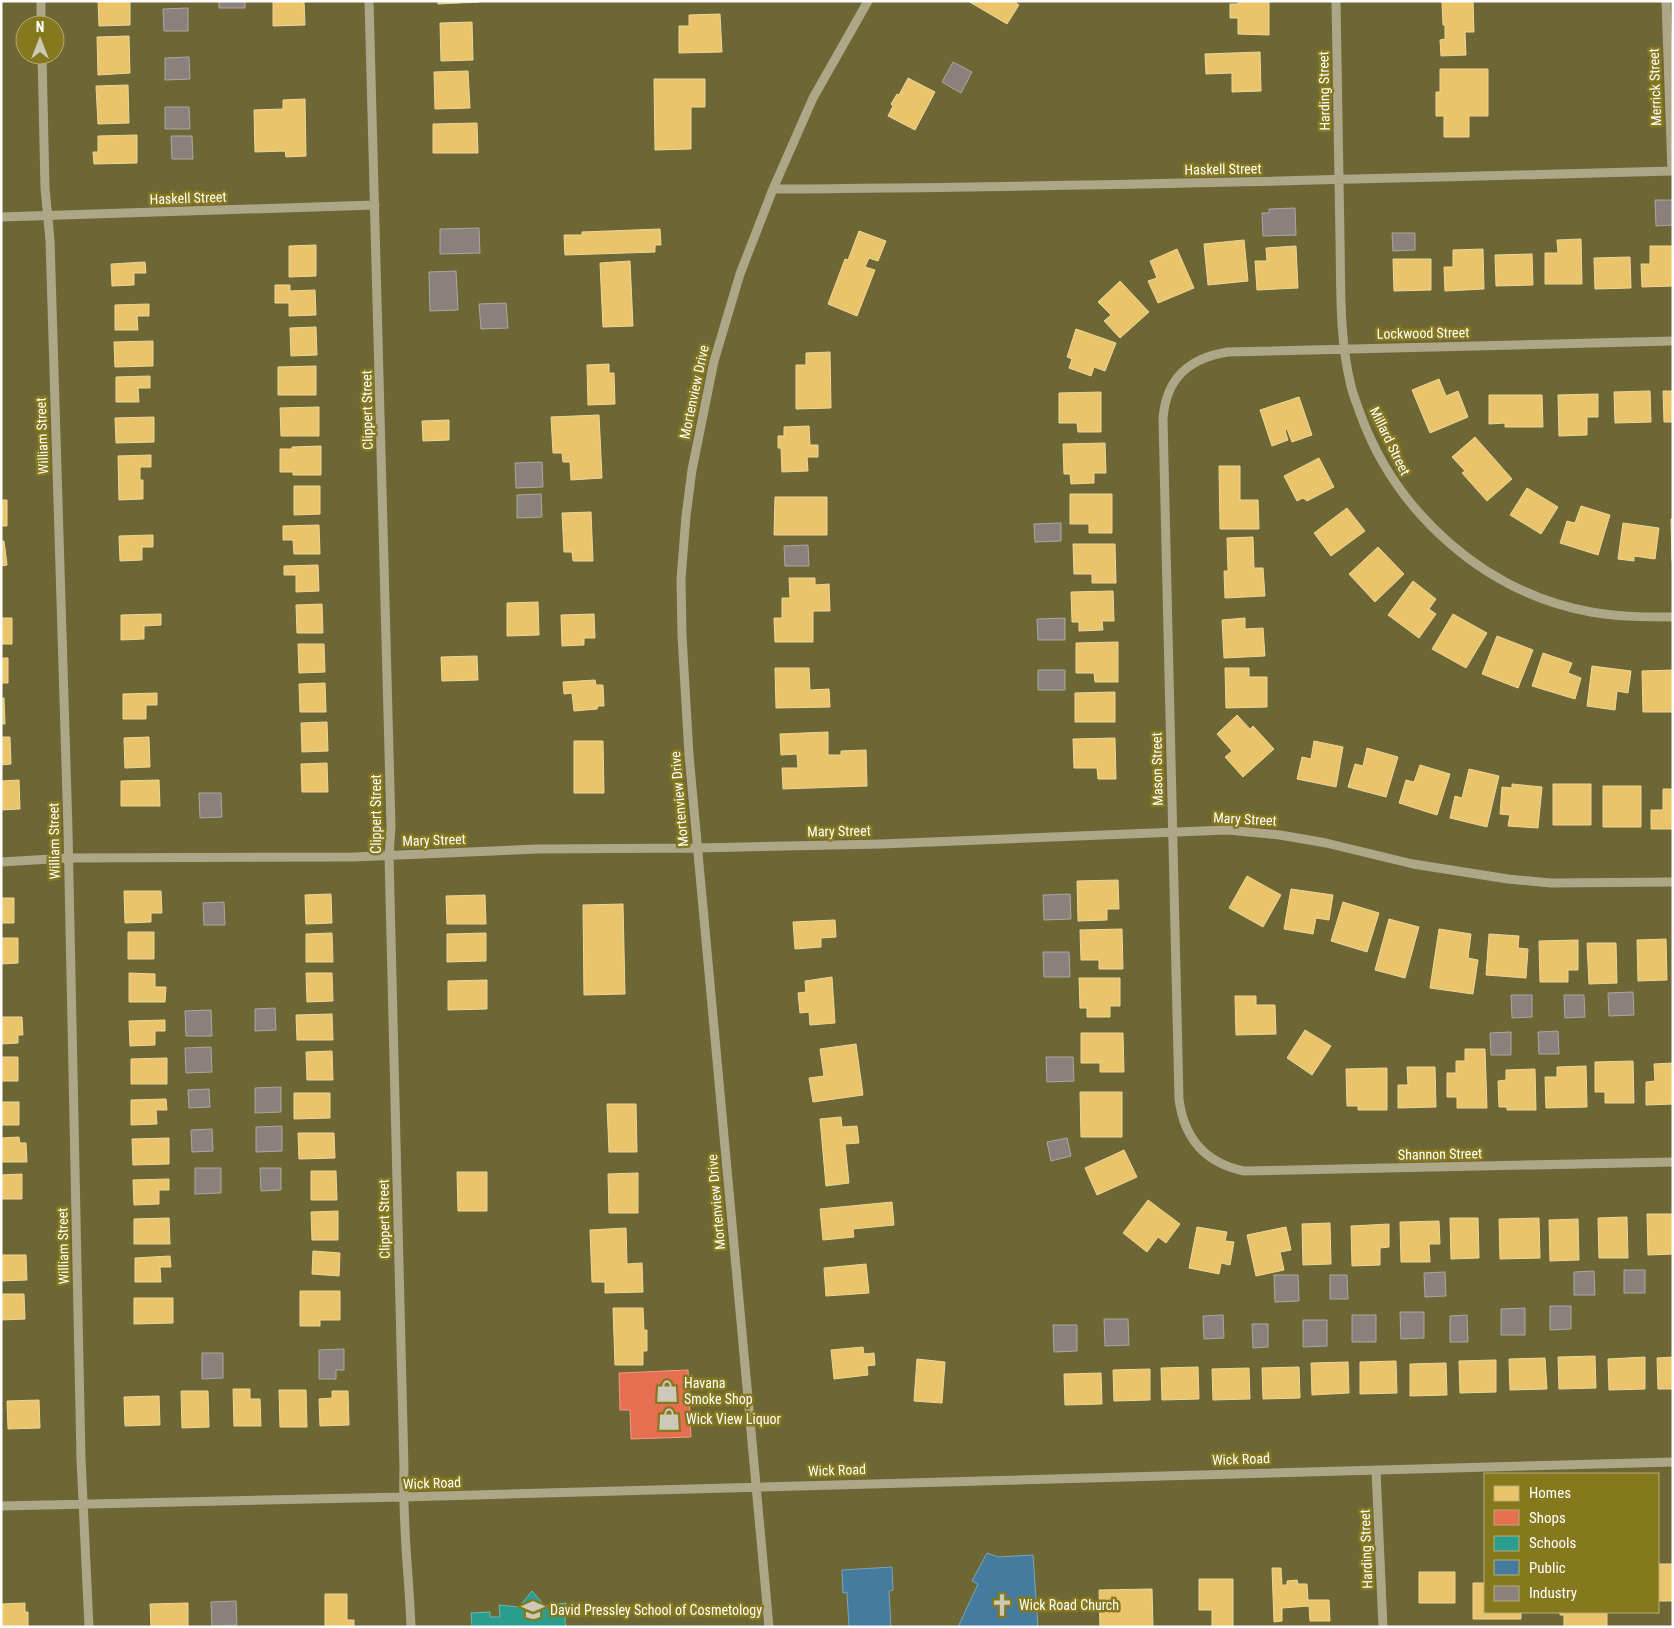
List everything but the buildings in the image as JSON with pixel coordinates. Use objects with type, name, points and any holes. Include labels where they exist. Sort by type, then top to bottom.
[{"type":"street","points":[[41,1],[41,15]]},
{"type":"street","name":"Clippert Street","points":[[369,1],[391,827],[390,855],[404,1469],[403,1497],[411,1627]]},
{"type":"street","name":"Mortenview Drive","points":[[769,1627],[689,755],[682,636],[681,579],[686,516],[700,422],[714,361],[740,274],[773,189],[813,98],[868,1]]},
{"type":"street","name":"Harding Street","points":[[1336,1],[1339,180]]},
{"type":"street","name":"Merrick Street","points":[[1666,1],[1672,172]]},
{"type":"street","name":"William Street","points":[[42,65],[47,216],[50,231],[68,858],[81,1459],[89,1627]]},
{"type":"street","name":"Haskell Street","points":[[773,189],[972,188],[1672,172]]},
{"type":"street","name":"Millard Street","points":[[1339,180],[1342,325],[1351,386],[1367,431],[1388,473],[1412,506],[1444,539],[1480,567],[1520,589],[1554,603],[1590,612],[1627,618],[1673,617]]},
{"type":"street","name":"Haskell Street","points":[[1,217],[375,205]]},
{"type":"street","name":"Lockwood Street","points":[[1181,374],[1186,368],[1200,359],[1212,354],[1228,352],[1673,341]]},
{"type":"street","name":"Mason Street","points":[[1181,374],[1175,380],[1167,395],[1163,419],[1180,1105],[1188,1133],[1198,1147],[1211,1158]]},
{"type":"street","name":"Mary Street","points":[[1,862],[68,858],[390,855],[538,849],[881,844],[1226,830],[1280,834],[1413,864],[1508,879],[1551,883],[1673,882]]},
{"type":"street","name":"Shannon Street","points":[[1211,1158],[1231,1169],[1257,1172],[1673,1162]]},
{"type":"street","name":"Wick Road","points":[[1,1506],[403,1497],[1673,1462]]},
{"type":"street","name":"Harding Street","points":[[1376,1470],[1383,1627]]},
{"type":"place","name":"Havana Smoke Shop","points":[[667,1391]]},
{"type":"place","name":"Wick View Liquor","points":[[669,1419]]},
{"type":"place","name":"Wick Road Church","points":[[1002,1605]]},
{"type":"place","name":"David Pressley School of Cosmetology","points":[[533,1610]]}]
